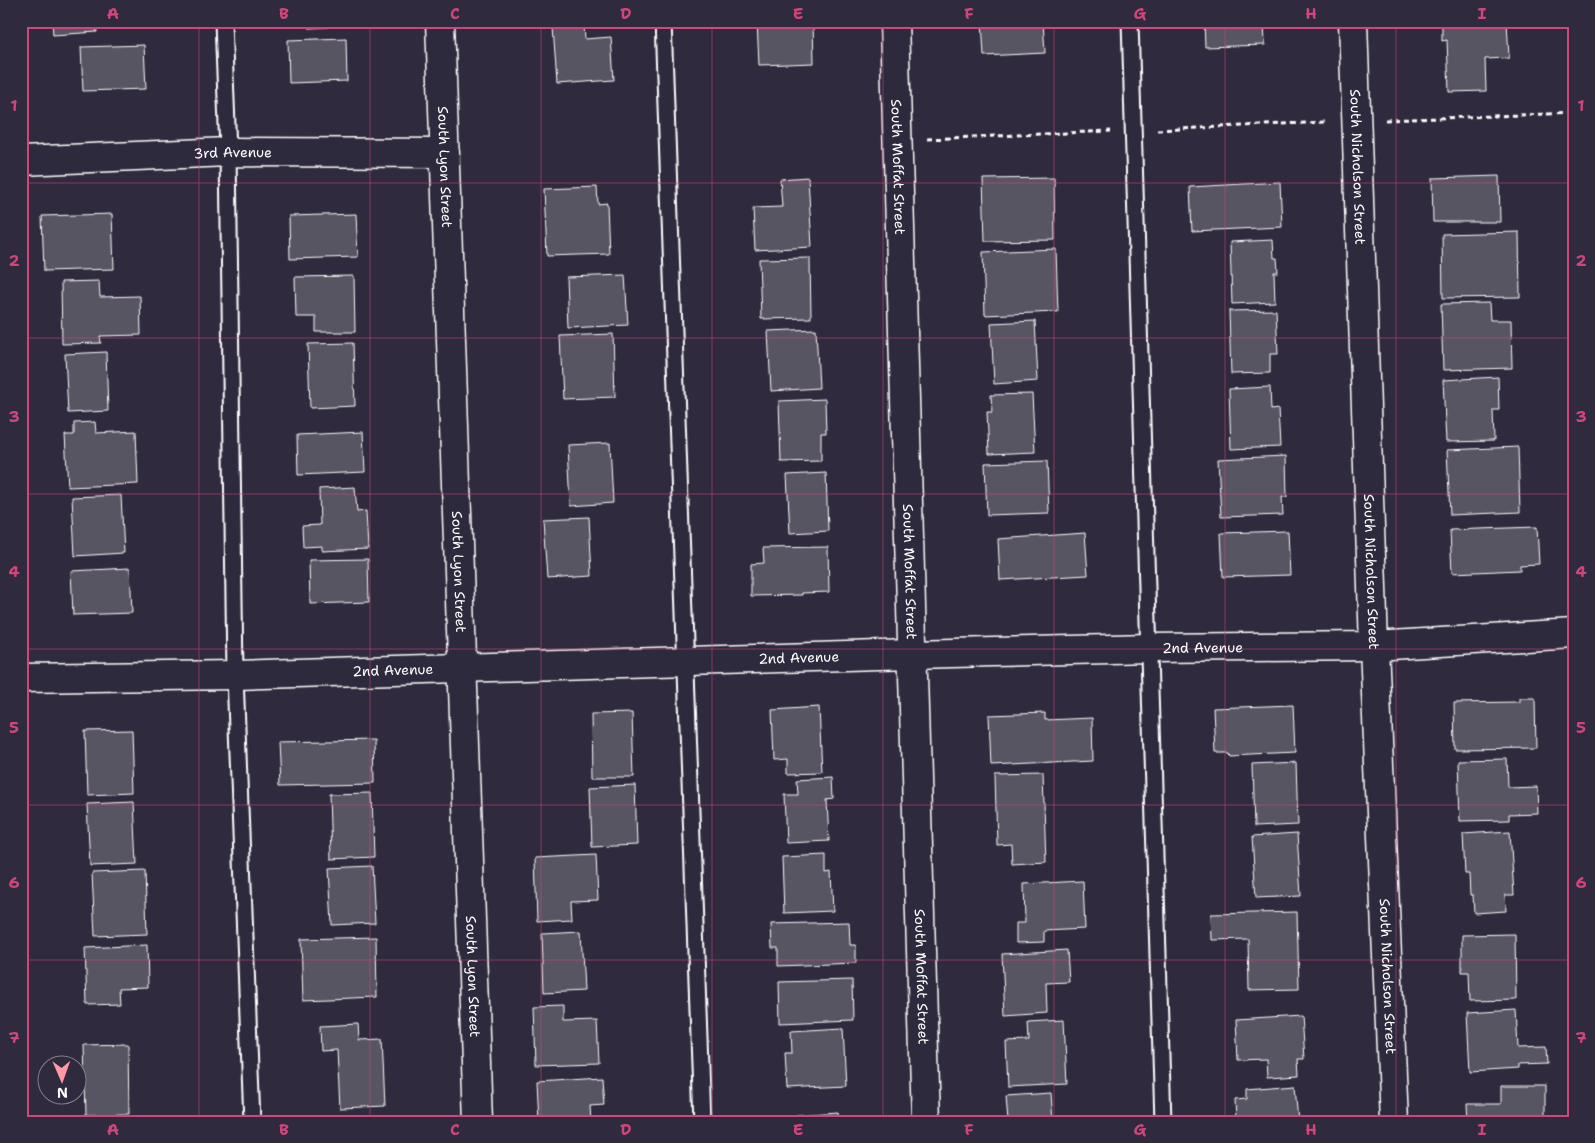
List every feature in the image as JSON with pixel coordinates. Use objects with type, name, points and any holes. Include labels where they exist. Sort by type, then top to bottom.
[{"type":"street","name":"South Lyon Street","points":[[440,21],[478,1122]]},
{"type":"street","name":"South Moffat Street","points":[[894,21],[926,1122]]},
{"type":"street","name":"South Nicholson Street","points":[[1353,21],[1374,646],[1394,1122]]},
{"type":"street","name":"3rd Avenue","points":[[21,161],[228,152],[444,152]]},
{"type":"street","name":"2nd Avenue","points":[[21,678],[462,668],[1150,648],[1374,646],[1574,634]]},
{"type":"lane","points":[[223,21],[228,152],[235,674],[252,1122]]},
{"type":"lane","points":[[663,21],[702,1122]]},
{"type":"lane","points":[[1130,21],[1163,1122]]},
{"type":"path","points":[[1356,121],[1574,113]]},
{"type":"building","points":[[52,21],[96,21],[97,32],[53,35]]},
{"type":"building","points":[[282,21],[329,21],[329,27],[309,28],[309,22]]},
{"type":"building","points":[[813,21],[814,63],[759,65],[757,22]]},
{"type":"building","points":[[982,21],[1043,21],[1045,53],[984,56]]},
{"type":"building","points":[[1204,21],[1264,21],[1265,45],[1205,47]]},
{"type":"building","points":[[1442,21],[1507,21],[1509,58],[1485,59],[1486,91],[1449,92],[1447,40],[1442,41]]},
{"type":"building","points":[[584,25],[585,39],[611,37],[614,80],[557,84],[553,27]]},
{"type":"building","points":[[346,38],[347,81],[289,83],[288,40]]},
{"type":"building","points":[[144,45],[146,89],[83,91],[81,47]]},
{"type":"building","points":[[1499,176],[1500,222],[1433,222],[1432,178]]},
{"type":"building","points":[[808,177],[812,247],[755,250],[753,208],[782,207],[780,179]]},
{"type":"building","points":[[1054,178],[1055,240],[985,241],[983,179]]},
{"type":"building","points":[[1280,182],[1282,227],[1192,231],[1190,187]]},
{"type":"building","points":[[597,187],[598,204],[607,203],[609,254],[547,256],[544,189]]},
{"type":"building","points":[[112,214],[114,269],[44,271],[42,216]]},
{"type":"building","points":[[356,214],[358,257],[290,259],[289,216]]},
{"type":"building","points":[[1519,232],[1520,297],[1443,298],[1442,234]]},
{"type":"building","points":[[1273,240],[1274,258],[1277,258],[1278,272],[1274,272],[1275,302],[1232,304],[1230,242]]},
{"type":"building","points":[[1056,249],[1058,312],[985,315],[983,252]]},
{"type":"building","points":[[810,258],[811,318],[761,319],[759,259]]},
{"type":"building","points":[[625,275],[628,325],[568,328],[566,277]]},
{"type":"building","points":[[354,276],[355,332],[316,332],[316,317],[296,317],[295,277]]},
{"type":"building","points":[[99,281],[100,297],[140,296],[141,335],[100,336],[101,343],[62,344],[61,282]]},
{"type":"building","points":[[1489,303],[1490,320],[1511,320],[1512,368],[1443,370],[1441,304]]},
{"type":"building","points":[[1276,310],[1278,354],[1270,354],[1270,373],[1231,374],[1229,311]]},
{"type":"building","points":[[1035,321],[1038,381],[994,384],[991,323]]},
{"type":"building","points":[[816,329],[819,388],[771,391],[768,331]]},
{"type":"building","points":[[613,334],[615,397],[563,399],[560,336]]},
{"type":"building","points":[[353,343],[355,406],[310,408],[308,344]]},
{"type":"building","points":[[106,352],[108,411],[68,413],[65,354]]},
{"type":"building","points":[[1498,377],[1499,410],[1493,410],[1494,441],[1446,442],[1443,380]]},
{"type":"building","points":[[1270,387],[1271,410],[1278,409],[1280,447],[1231,449],[1229,389]]},
{"type":"building","points":[[1032,394],[1035,452],[989,454],[987,412],[992,412],[991,395]]},
{"type":"building","points":[[825,399],[826,433],[821,433],[821,461],[781,462],[779,401]]},
{"type":"building","points":[[95,422],[96,433],[136,431],[138,484],[68,487],[65,435],[74,435],[74,423]]},
{"type":"building","points":[[363,432],[365,472],[298,475],[297,435]]},
{"type":"building","points":[[610,443],[613,503],[571,506],[568,445]]},
{"type":"building","points":[[1518,447],[1520,512],[1450,515],[1447,450]]},
{"type":"building","points":[[1286,456],[1287,497],[1282,497],[1283,515],[1221,517],[1218,459]]},
{"type":"building","points":[[1047,461],[1049,513],[987,515],[985,463]]},
{"type":"building","points":[[826,473],[828,531],[790,533],[787,475]]},
{"type":"building","points":[[355,487],[357,512],[366,511],[368,549],[322,551],[322,546],[303,547],[302,526],[320,525],[319,489]]},
{"type":"building","points":[[121,495],[124,553],[75,556],[72,497]]},
{"type":"building","points":[[589,517],[592,576],[547,579],[543,519]]},
{"type":"building","points":[[1537,527],[1539,564],[1520,565],[1520,570],[1452,573],[1450,530]]},
{"type":"building","points":[[1288,531],[1290,575],[1223,577],[1221,533]]},
{"type":"building","points":[[1085,533],[1088,575],[1000,580],[998,539]]},
{"type":"building","points":[[828,547],[829,592],[802,593],[802,595],[751,596],[751,564],[764,563],[763,548]]},
{"type":"building","points":[[368,559],[369,602],[310,604],[309,560]]},
{"type":"building","points":[[130,568],[132,613],[73,615],[71,571]]},
{"type":"building","points":[[1519,698],[1535,698],[1536,748],[1455,749],[1454,703],[1519,702]]},
{"type":"building","points":[[1293,705],[1295,753],[1229,756],[1228,753],[1215,753],[1213,708]]},
{"type":"building","points":[[819,707],[822,772],[788,773],[788,759],[774,760],[772,710]]},
{"type":"building","points":[[632,713],[634,777],[592,777],[591,714]]},
{"type":"building","points":[[1045,713],[1045,720],[1092,718],[1093,761],[991,766],[989,715]]},
{"type":"building","points":[[132,730],[134,793],[87,795],[85,731]]},
{"type":"building","points":[[374,740],[375,783],[280,785],[278,742]]},
{"type":"building","points":[[1507,759],[1508,787],[1536,786],[1537,813],[1509,814],[1509,820],[1460,821],[1458,760]]},
{"type":"building","points":[[1296,763],[1298,825],[1254,827],[1252,765]]},
{"type":"building","points":[[1043,775],[1046,862],[1012,864],[1011,844],[997,845],[995,776]]},
{"type":"building","points":[[833,777],[834,799],[827,800],[829,841],[786,843],[784,794],[798,794],[797,779]]},
{"type":"building","points":[[635,785],[637,845],[592,847],[590,787]]},
{"type":"building","points":[[372,793],[374,857],[331,859],[329,794]]},
{"type":"building","points":[[134,802],[137,864],[90,866],[87,804]]},
{"type":"building","points":[[1510,831],[1514,895],[1505,895],[1506,911],[1474,913],[1473,895],[1470,895],[1469,874],[1465,874],[1463,834]]},
{"type":"building","points":[[1297,834],[1301,896],[1256,898],[1252,837]]},
{"type":"building","points":[[596,855],[598,900],[571,901],[572,919],[537,921],[535,858]]},
{"type":"building","points":[[826,855],[826,873],[831,872],[833,911],[784,913],[782,857]]},
{"type":"building","points":[[372,866],[375,923],[332,925],[329,868]]},
{"type":"building","points":[[145,871],[147,934],[95,936],[92,873]]},
{"type":"building","points":[[1083,881],[1085,929],[1044,931],[1044,942],[1016,943],[1016,923],[1025,923],[1024,884]]},
{"type":"building","points":[[1297,912],[1299,989],[1249,990],[1248,939],[1212,940],[1211,914]]},
{"type":"building","points":[[849,922],[850,945],[856,945],[856,963],[778,966],[778,948],[772,948],[771,924]]},
{"type":"building","points":[[581,931],[584,991],[544,993],[542,933]]},
{"type":"building","points":[[1515,934],[1516,1000],[1470,1001],[1469,972],[1462,972],[1462,935]]},
{"type":"building","points":[[376,937],[377,997],[303,1000],[301,939]]},
{"type":"building","points":[[147,945],[148,987],[119,988],[120,1004],[87,1005],[85,948]]},
{"type":"building","points":[[1067,950],[1069,982],[1046,983],[1047,1013],[1005,1016],[1002,954]]},
{"type":"building","points":[[852,980],[853,1020],[780,1023],[779,982]]},
{"type":"building","points":[[563,1006],[563,1022],[597,1021],[599,1063],[536,1065],[534,1007]]},
{"type":"building","points":[[1516,1010],[1518,1048],[1546,1047],[1547,1064],[1518,1065],[1518,1069],[1470,1072],[1467,1013]]},
{"type":"building","points":[[1301,1016],[1304,1059],[1298,1059],[1299,1075],[1267,1077],[1266,1059],[1238,1060],[1236,1020]]},
{"type":"building","points":[[1064,1020],[1067,1084],[1008,1087],[1006,1042],[1029,1041],[1028,1022]]},
{"type":"building","points":[[358,1024],[359,1040],[382,1039],[385,1106],[340,1108],[337,1050],[321,1051],[320,1026]]},
{"type":"building","points":[[843,1028],[846,1086],[787,1089],[785,1053],[792,1053],[791,1031]]},
{"type":"building","points":[[128,1044],[129,1114],[86,1115],[86,1106],[88,1106],[88,1056],[84,1056],[84,1045]]},
{"type":"building","points":[[602,1077],[604,1105],[590,1106],[591,1122],[539,1122],[537,1081]]},
{"type":"building","points":[[1295,1085],[1298,1122],[1247,1122],[1247,1120],[1236,1120],[1235,1100],[1247,1099],[1247,1089]]},
{"type":"building","points":[[1501,1086],[1545,1086],[1545,1122],[1468,1122],[1467,1104],[1501,1104]]},
{"type":"building","points":[[1051,1093],[1053,1122],[1008,1122],[1006,1096]]},
{"type":"building","points":[[838,1112],[839,1122],[796,1122],[796,1115]]},
{"type":"building","points":[[385,1118],[385,1122],[345,1122],[345,1121]]}]
